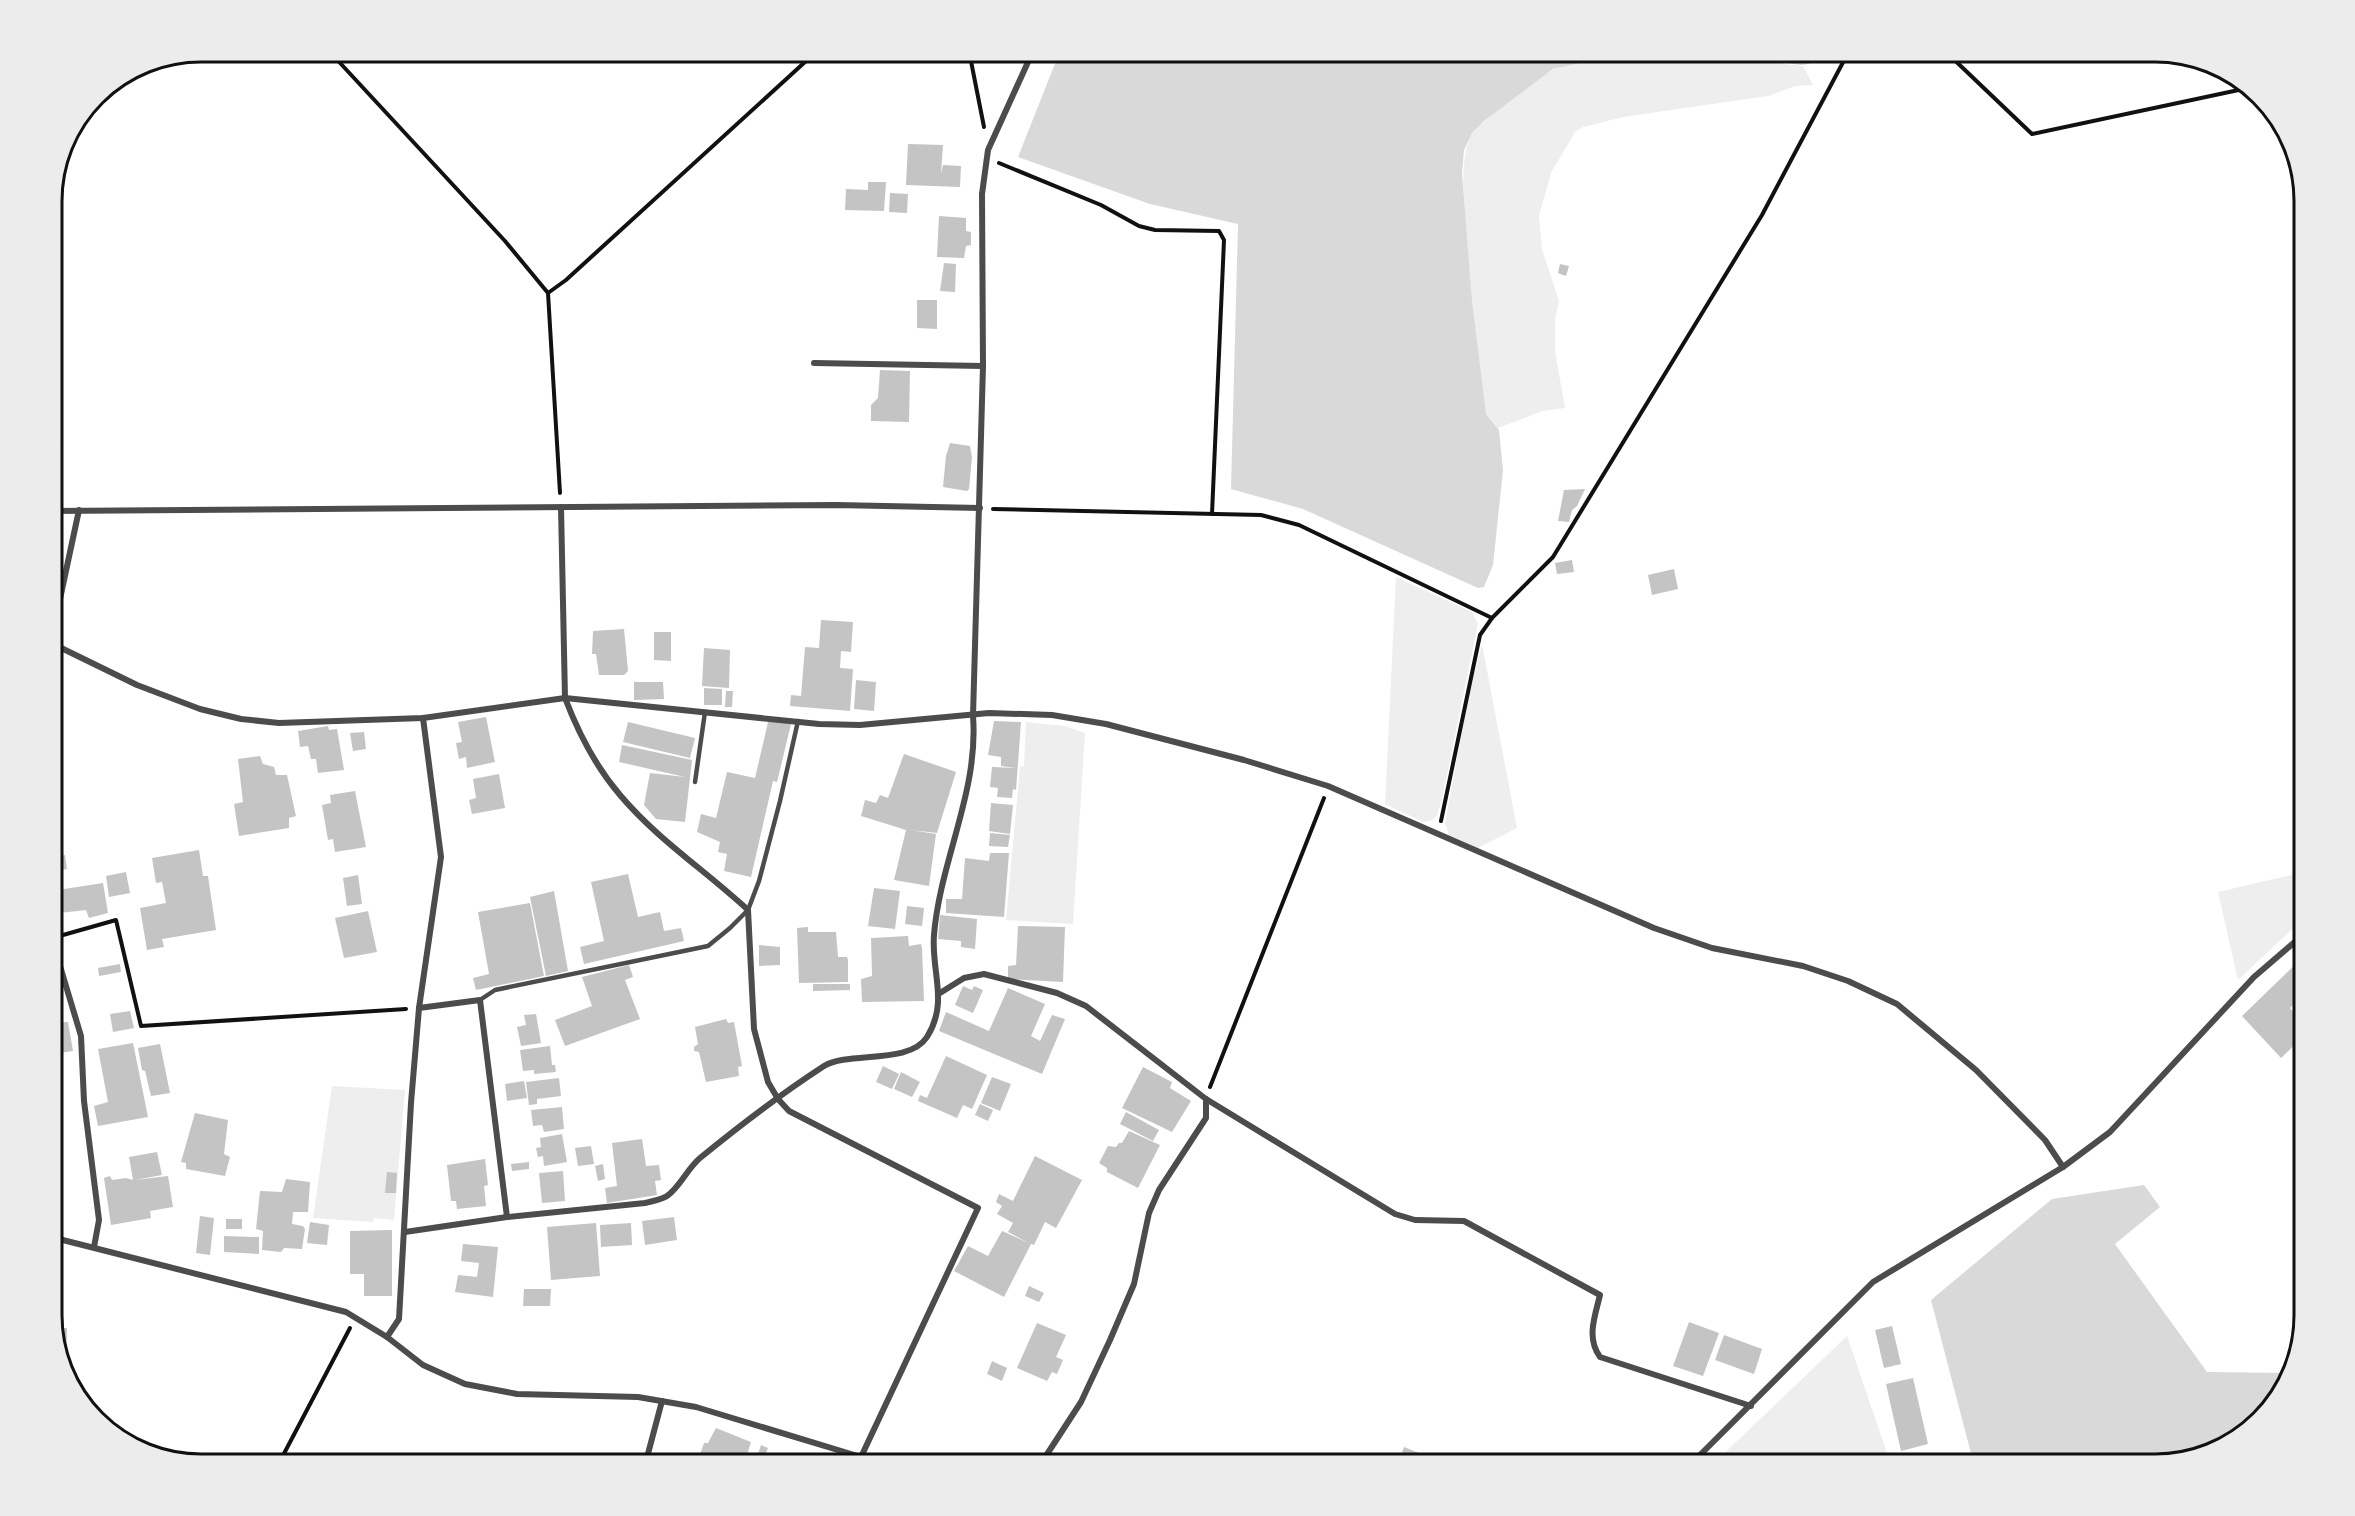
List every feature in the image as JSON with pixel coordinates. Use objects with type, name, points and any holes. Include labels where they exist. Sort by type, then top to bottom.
[{"type":"street","points":[[405,1232],[507,1217],[645,1203],[667,1196],[696,1161],[827,1064],[899,1053],[926,1038],[938,1009],[940,993],[934,938],[937,909],[974,753],[973,716],[983,366],[982,194],[988,150],[1028,62]]},
{"type":"street","points":[[814,363],[983,366]]},
{"type":"street","points":[[62,511],[836,506],[980,508]]},
{"type":"street","points":[[561,507],[566,698],[585,741],[619,794],[643,819],[712,876],[748,910],[754,1029],[768,1082],[778,1099],[789,1112],[978,1208],[862,1454]]},
{"type":"street","points":[[62,590],[79,510]]},
{"type":"street","points":[[62,648],[137,685],[220,715],[279,723],[423,718],[566,698],[860,725],[989,713],[1052,715],[1106,724],[1244,760],[1328,786],[1438,836],[1654,928],[1712,948],[1803,966],[1848,981],[1897,1004],[1976,1070],[2045,1140],[2063,1167]]},
{"type":"street","points":[[387,1337],[399,1319],[411,1103],[419,1008],[441,856],[423,718]]},
{"type":"street","points":[[1701,1454],[1873,1282],[2063,1167],[2110,1132],[2254,977],[2294,943]]},
{"type":"street","points":[[62,973],[81,1036],[84,1101],[99,1220],[94,1247]]},
{"type":"street","points":[[940,993],[964,978],[984,974],[1057,993],[1086,1006],[1206,1099],[1395,1214],[1415,1220],[1464,1221],[1600,1294],[1592,1335],[1593,1348],[1600,1357],[1751,1406]]},
{"type":"street","points":[[419,1008],[480,1000],[507,1217]]},
{"type":"street","points":[[1047,1454],[1081,1402],[1110,1340],[1134,1284],[1149,1213],[1159,1190],[1206,1118],[1206,1099]]},
{"type":"street","points":[[62,1239],[357,1316],[423,1365],[465,1384],[517,1394],[638,1396],[696,1407],[851,1454]]},
{"type":"street","points":[[648,1454],[663,1401]]},
{"type":"lane","points":[[695,782],[705,712]]},
{"type":"lane","points":[[480,1000],[495,990],[708,946],[730,928],[748,910],[759,881],[798,721]]},
{"type":"path","points":[[339,62],[505,242],[548,293],[561,507]]},
{"type":"path","points":[[548,293],[575,272],[804,62]]},
{"type":"path","points":[[971,62],[988,150],[1000,163],[1101,205],[1139,226],[1155,230],[1219,231],[1224,240],[1212,514]]},
{"type":"path","points":[[1438,836],[1474,654],[1480,635],[1492,618],[1554,557],[1762,215],[1842,62]]},
{"type":"path","points":[[1957,62],[2032,134],[2238,90]]},
{"type":"path","points":[[980,508],[1261,515],[1299,525],[1492,618]]},
{"type":"path","points":[[1206,1099],[1328,786]]},
{"type":"path","points":[[62,934],[116,920],[141,1026],[419,1008]]},
{"type":"path","points":[[284,1454],[357,1316]]},
{"type":"shaded area","points":[[1056,62],[1584,62],[1553,69],[1484,121],[1472,133],[1464,150],[1462,174],[1472,301],[1486,414],[1499,430],[1503,470],[1493,565],[1484,587],[1478,588],[1303,509],[1231,489],[1238,224],[1150,204],[1018,157]]},
{"type":"shaded area","points":[[1580,62],[1778,62],[1803,66],[1813,85],[1795,86],[1768,96],[1623,117],[1583,127],[1575,132],[1551,173],[1539,216],[1542,249],[1559,301],[1555,320],[1555,351],[1565,408],[1543,411],[1498,428],[1486,414],[1473,313],[1464,224],[1465,153],[1472,134],[1486,120],[1548,72]]},
{"type":"shaded area","points":[[1786,62],[1812,62],[1801,65]]},
{"type":"shaded area","points":[[1396,577],[1472,612],[1478,624],[1442,799],[1437,816],[1430,821],[1423,822],[1385,804]]},
{"type":"shaded area","points":[[1482,644],[1517,828],[1478,848],[1449,835],[1445,823],[1467,704]]},
{"type":"shaded area","points":[[1026,722],[1065,726],[1085,733],[1073,924],[1006,920],[1020,767],[1024,766]]},
{"type":"shaded area","points":[[2294,874],[2294,927],[2238,980],[2218,892]]},
{"type":"shaded area","points":[[332,1086],[405,1090],[394,1220],[374,1218],[373,1222],[313,1218]]},
{"type":"shaded area","points":[[2144,1185],[2160,1207],[2115,1244],[2207,1372],[2281,1373],[2270,1393],[2239,1426],[2208,1444],[2172,1453],[1971,1454],[1931,1300],[2052,1199]]},
{"type":"shaded area","points":[[1847,1336],[1887,1454],[1724,1454]]},
{"type":"building","points":[[908,144],[943,145],[941,174],[943,165],[961,166],[960,187],[906,185]]},
{"type":"building","points":[[868,182],[886,182],[884,211],[845,210],[846,189],[868,190]]},
{"type":"building","points":[[890,193],[908,194],[907,213],[889,212]]},
{"type":"building","points":[[939,216],[966,218],[966,231],[971,232],[971,245],[966,246],[964,258],[937,257]]},
{"type":"building","points":[[944,263],[956,264],[955,292],[940,291]]},
{"type":"building","points":[[1560,264],[1569,266],[1566,276],[1558,273]]},
{"type":"building","points":[[917,300],[937,300],[937,329],[917,328]]},
{"type":"building","points":[[880,370],[910,371],[909,422],[871,421],[871,405],[878,398]]},
{"type":"building","points":[[950,443],[970,446],[972,457],[967,491],[943,487],[946,456]]},
{"type":"building","points":[[1585,489],[1577,506],[1572,510],[1569,522],[1558,521],[1564,490]]},
{"type":"building","points":[[1572,560],[1574,572],[1557,574],[1555,563]]},
{"type":"building","points":[[1674,569],[1678,589],[1652,595],[1648,575]]},
{"type":"building","points":[[821,620],[853,622],[851,652],[841,651],[840,668],[853,669],[850,711],[790,706],[791,695],[801,696],[805,647],[819,648]]},
{"type":"building","points":[[624,629],[628,671],[624,675],[599,675],[596,654],[592,654],[593,631]]},
{"type":"building","points":[[654,632],[671,632],[671,661],[654,660]]},
{"type":"building","points":[[704,648],[730,650],[729,688],[702,686]]},
{"type":"building","points":[[856,680],[876,682],[874,711],[854,709]]},
{"type":"building","points":[[634,682],[663,682],[664,699],[634,700]]},
{"type":"building","points":[[704,688],[722,689],[722,705],[704,705]]},
{"type":"building","points":[[726,691],[733,691],[732,707],[725,707]]},
{"type":"building","points":[[486,717],[495,762],[467,768],[466,757],[459,759],[456,743],[462,742],[458,722]]},
{"type":"building","points":[[769,718],[791,724],[777,782],[773,781],[751,877],[724,871],[727,854],[718,852],[720,842],[697,832],[701,814],[716,818],[727,772],[755,778]]},
{"type":"building","points":[[994,721],[1021,722],[1016,790],[1013,789],[1012,798],[997,797],[998,788],[990,787],[992,767],[1016,768],[1001,766],[1001,757],[988,755]]},
{"type":"building","points":[[628,722],[695,738],[690,758],[623,742]]},
{"type":"building","points":[[328,726],[329,730],[337,729],[344,770],[318,773],[316,759],[311,759],[308,746],[300,747],[298,731]]},
{"type":"building","points":[[364,732],[366,749],[353,751],[350,733]]},
{"type":"building","points":[[622,745],[692,760],[685,822],[656,819],[644,805],[650,773],[685,777],[619,762]]},
{"type":"building","points":[[904,754],[956,772],[937,833],[910,830],[936,834],[929,886],[894,880],[906,830],[861,816],[865,800],[876,803],[880,795],[888,798]]},
{"type":"building","points":[[260,756],[263,764],[274,767],[276,775],[287,775],[296,816],[289,818],[289,828],[239,836],[234,804],[243,802],[238,759]]},
{"type":"building","points":[[499,774],[505,808],[472,814],[469,800],[476,798],[473,779]]},
{"type":"building","points":[[355,791],[366,847],[335,852],[333,839],[328,840],[322,805],[331,803],[330,795]]},
{"type":"building","points":[[991,803],[1013,805],[1010,834],[989,831]]},
{"type":"building","points":[[990,833],[1010,835],[1008,847],[989,846]]},
{"type":"building","points":[[199,850],[203,876],[208,876],[216,930],[162,939],[164,947],[147,950],[140,908],[166,903],[162,882],[156,883],[152,858]]},
{"type":"building","points":[[990,853],[1009,853],[1004,917],[946,913],[946,899],[962,899],[965,858],[989,861]]},
{"type":"building","points":[[62,855],[65,855],[67,869],[62,870]]},
{"type":"building","points":[[126,872],[130,893],[109,897],[106,876]]},
{"type":"building","points":[[628,874],[638,917],[660,912],[664,931],[681,928],[684,941],[584,964],[580,947],[604,941],[591,882]]},
{"type":"building","points":[[358,875],[362,904],[347,906],[343,878]]},
{"type":"building","points":[[103,883],[108,913],[89,918],[86,910],[62,913],[62,889]]},
{"type":"building","points":[[874,888],[900,891],[895,929],[868,926]]},
{"type":"building","points":[[554,891],[568,971],[546,976],[530,897]]},
{"type":"building","points":[[530,903],[544,976],[476,990],[473,978],[489,974],[478,912]]},
{"type":"building","points":[[907,906],[924,908],[922,926],[905,924]]},
{"type":"building","points":[[368,911],[377,952],[344,958],[335,918]]},
{"type":"building","points":[[940,915],[977,919],[975,949],[961,947],[961,941],[938,939]]},
{"type":"building","points":[[1018,926],[1065,927],[1063,982],[1008,979],[1008,966],[1016,965]]},
{"type":"building","points":[[808,927],[808,932],[836,932],[838,957],[847,957],[848,960],[848,982],[799,983],[797,928]]},
{"type":"building","points":[[908,936],[909,946],[921,944],[922,948],[924,1001],[862,1002],[861,979],[872,976],[871,938]]},
{"type":"building","points":[[759,945],[780,947],[780,965],[759,966]]},
{"type":"building","points":[[120,964],[121,972],[99,976],[98,968]]},
{"type":"building","points":[[629,965],[633,977],[625,980],[640,1019],[565,1046],[555,1020],[592,1006],[582,977]]},
{"type":"building","points":[[2294,966],[2294,1004],[2290,1008],[2294,1012],[2294,1046],[2281,1058],[2242,1016]]},
{"type":"building","points":[[813,984],[850,984],[850,990],[813,991]]},
{"type":"building","points":[[963,986],[972,990],[974,986],[983,990],[973,1013],[955,1005]]},
{"type":"building","points":[[1008,988],[1045,1004],[1031,1036],[1040,1041],[1052,1015],[1065,1019],[1042,1074],[939,1031],[946,1012],[989,1031]]},
{"type":"building","points":[[130,1011],[134,1028],[113,1032],[110,1014]]},
{"type":"building","points":[[536,1014],[541,1043],[521,1046],[517,1027],[526,1025],[524,1015]]},
{"type":"building","points":[[726,1019],[728,1023],[734,1022],[742,1066],[738,1067],[739,1076],[706,1082],[699,1052],[694,1051],[694,1047],[698,1044],[695,1027]]},
{"type":"building","points":[[62,1022],[68,1022],[73,1051],[62,1053]]},
{"type":"building","points":[[133,1043],[148,1117],[98,1126],[94,1106],[108,1102],[98,1049]]},
{"type":"building","points":[[160,1044],[170,1093],[151,1096],[145,1071],[142,1070],[138,1048]]},
{"type":"building","points":[[550,1046],[552,1065],[555,1065],[556,1072],[534,1074],[534,1070],[523,1071],[520,1050]]},
{"type":"building","points":[[946,1056],[987,1075],[972,1109],[963,1105],[957,1118],[918,1101],[920,1095],[927,1098]]},
{"type":"building","points":[[883,1066],[899,1074],[892,1089],[876,1082]]},
{"type":"building","points":[[1143,1067],[1172,1082],[1170,1088],[1191,1101],[1172,1132],[1122,1108]]},
{"type":"building","points":[[901,1072],[920,1082],[912,1097],[894,1089]]},
{"type":"building","points":[[992,1077],[1011,1084],[1000,1111],[981,1103]]},
{"type":"building","points":[[559,1078],[561,1096],[537,1099],[537,1104],[529,1105],[526,1082]]},
{"type":"building","points":[[524,1081],[527,1098],[507,1101],[505,1084]]},
{"type":"building","points":[[980,1104],[993,1110],[988,1121],[975,1115]]},
{"type":"building","points":[[562,1107],[564,1129],[544,1132],[542,1125],[533,1126],[531,1110]]},
{"type":"building","points":[[1126,1112],[1159,1130],[1153,1141],[1120,1124]]},
{"type":"building","points":[[195,1113],[228,1120],[224,1154],[230,1157],[225,1176],[186,1169],[186,1163],[181,1162]]},
{"type":"building","points":[[1129,1131],[1160,1145],[1138,1188],[1107,1172],[1107,1168],[1099,1163],[1108,1146],[1116,1147],[1122,1143]]},
{"type":"building","points":[[562,1134],[567,1162],[544,1166],[543,1156],[538,1157],[536,1148],[541,1147],[540,1138]]},
{"type":"building","points":[[642,1139],[646,1166],[659,1165],[661,1180],[655,1181],[657,1195],[607,1203],[605,1188],[617,1186],[612,1143]]},
{"type":"building","points":[[591,1146],[594,1164],[578,1166],[575,1148]]},
{"type":"building","points":[[157,1152],[162,1175],[135,1180],[168,1176],[173,1207],[150,1211],[151,1218],[111,1225],[104,1178],[110,1176],[112,1180],[126,1178],[133,1180],[129,1157]]},
{"type":"building","points":[[1035,1156],[1082,1180],[1056,1228],[1045,1222],[1004,1297],[954,1271],[968,1246],[988,1256],[1002,1231],[1029,1243],[1008,1232],[1013,1223],[997,1214],[1002,1206],[996,1202],[999,1194],[1013,1201]]},
{"type":"building","points":[[485,1159],[488,1185],[484,1186],[486,1206],[457,1209],[456,1201],[451,1201],[447,1165]]},
{"type":"building","points":[[529,1162],[529,1169],[512,1171],[511,1164]]},
{"type":"building","points":[[603,1164],[605,1179],[598,1181],[595,1166]]},
{"type":"building","points":[[563,1171],[565,1201],[542,1203],[539,1173]]},
{"type":"building","points":[[387,1172],[397,1173],[396,1193],[385,1193]]},
{"type":"building","points":[[286,1179],[310,1182],[308,1212],[293,1212],[292,1224],[303,1226],[305,1229],[302,1249],[284,1248],[281,1252],[262,1250],[263,1231],[256,1229],[260,1191],[282,1192]]},
{"type":"building","points":[[200,1216],[214,1218],[210,1255],[196,1253]]},
{"type":"building","points":[[674,1217],[677,1240],[645,1245],[642,1221]]},
{"type":"building","points":[[226,1219],[242,1219],[242,1229],[226,1229]]},
{"type":"building","points":[[310,1222],[329,1225],[327,1245],[307,1243]]},
{"type":"building","points":[[596,1223],[600,1276],[551,1280],[547,1227]]},
{"type":"building","points":[[631,1223],[632,1245],[601,1247],[600,1225]]},
{"type":"building","points":[[392,1230],[392,1296],[364,1296],[364,1274],[350,1274],[350,1231]]},
{"type":"building","points":[[224,1236],[259,1237],[259,1254],[224,1252]]},
{"type":"building","points":[[463,1244],[498,1247],[493,1297],[455,1292],[458,1275],[477,1277],[479,1263],[461,1261]]},
{"type":"building","points":[[1029,1286],[1044,1293],[1039,1302],[1025,1296]]},
{"type":"building","points":[[524,1289],[551,1289],[550,1306],[523,1306]]},
{"type":"building","points":[[1689,1322],[1719,1333],[1703,1376],[1673,1366]]},
{"type":"building","points":[[1037,1323],[1066,1335],[1056,1357],[1063,1360],[1057,1374],[1052,1372],[1047,1381],[1017,1368]]},
{"type":"building","points":[[1892,1326],[1901,1364],[1884,1368],[1875,1330]]},
{"type":"building","points":[[62,1328],[67,1328],[66,1351]]},
{"type":"building","points":[[1724,1335],[1762,1349],[1754,1374],[1715,1360]]},
{"type":"building","points":[[992,1361],[1007,1368],[1002,1381],[987,1374]]},
{"type":"building","points":[[1913,1378],[1928,1444],[1901,1451],[1886,1384]]},
{"type":"building","points":[[716,1428],[751,1442],[747,1454],[700,1454],[704,1443],[708,1443]]},
{"type":"building","points":[[761,1445],[768,1448],[766,1454],[758,1454]]},
{"type":"building","points":[[1404,1447],[1422,1454],[1401,1454]]}]
